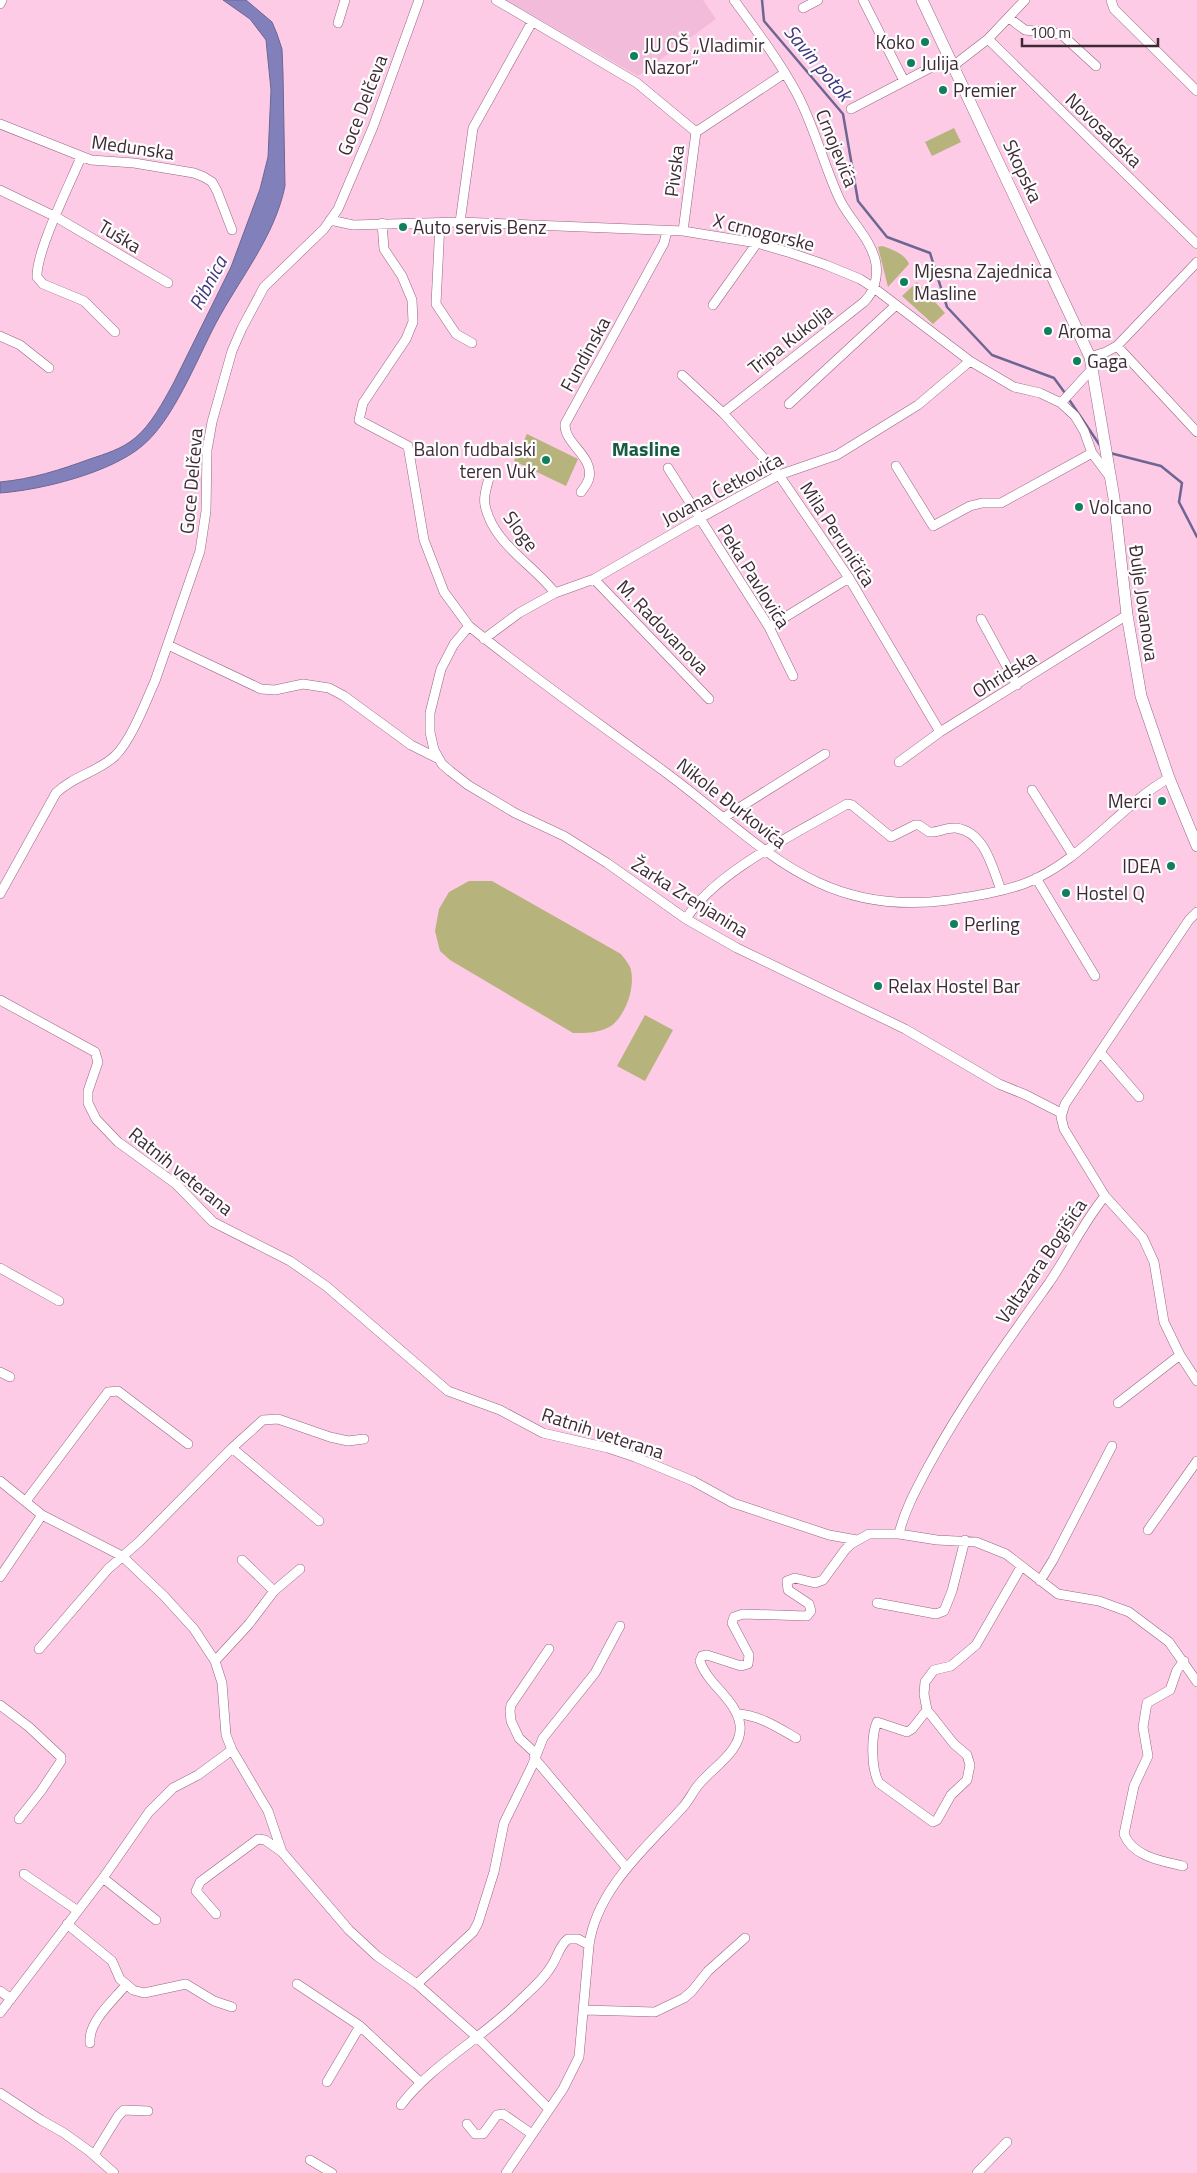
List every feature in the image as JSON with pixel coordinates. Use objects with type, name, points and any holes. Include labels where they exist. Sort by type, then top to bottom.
[{"type":"street","points":[[0,4],[2,0]]},
{"type":"street","points":[[338,23],[345,0]]},
{"type":"street","name":"Goce Delčeva","points":[[0,894],[56,793],[70,781],[115,756],[126,741],[146,702],[168,645],[200,551],[206,511],[208,450],[212,422],[232,351],[246,319],[264,287],[330,220],[344,196],[373,127],[419,0]]},
{"type":"street","points":[[496,0],[637,83],[696,132]]},
{"type":"street","name":"Crnojevića","points":[[734,0],[785,73],[810,122],[839,198],[873,254],[876,268],[874,288]]},
{"type":"street","points":[[803,8],[818,0]]},
{"type":"street","points":[[863,0],[904,81]]},
{"type":"street","name":"Skopska","points":[[922,0],[1091,363]]},
{"type":"street","points":[[851,109],[904,81],[951,62],[988,39],[1025,0]]},
{"type":"street","points":[[1111,0],[1114,9],[1197,91]]},
{"type":"street","points":[[1008,18],[1025,30],[1061,34],[1096,66]]},
{"type":"street","points":[[460,222],[473,128],[532,22]]},
{"type":"street","name":"Novosadska","points":[[988,39],[1197,244]]},
{"type":"street","name":"Pivska","points":[[683,231],[696,132],[785,73]]},
{"type":"street","name":"Medunska","points":[[0,124],[91,160],[143,165],[194,173],[204,177],[212,182],[217,191],[232,230]]},
{"type":"street","points":[[81,157],[36,269],[36,277],[44,284],[84,301],[115,332]]},
{"type":"street","name":"Tuška","points":[[0,190],[56,217],[168,283]]},
{"type":"street","name":"X crnogorske","points":[[330,220],[353,225],[460,222],[683,231],[757,243],[826,265],[860,279],[874,288],[895,306],[970,361],[1014,387],[1063,401],[1075,416],[1092,453],[1110,477]]},
{"type":"street","points":[[440,223],[436,304],[456,334],[472,343]]},
{"type":"street","name":"Nikole Đurkovića","points":[[382,224],[384,249],[402,276],[412,300],[413,322],[406,339],[363,403],[359,420],[408,446],[424,540],[444,592],[468,626],[484,639],[678,781],[765,852],[794,870],[830,888],[856,896],[885,902],[922,903],[965,898],[1001,890],[1036,878],[1073,855],[1150,790],[1170,778]]},
{"type":"street","name":"Fundinska","points":[[581,492],[589,479],[588,465],[566,431],[565,424],[664,243],[666,231]]},
{"type":"street","points":[[712,306],[757,243]]},
{"type":"street","points":[[1063,401],[1077,386],[1091,363],[1117,346],[1197,262]]},
{"type":"street","name":"Tripa Kukolja","points":[[723,413],[864,302],[874,288]]},
{"type":"street","points":[[789,404],[895,306]]},
{"type":"street","points":[[0,336],[20,345],[49,368]]},
{"type":"street","points":[[1117,346],[1197,432]]},
{"type":"street","name":"Jovana Ćetkovića","points":[[484,639],[518,613],[555,593],[594,579],[779,475],[837,454],[918,405],[970,361]]},
{"type":"street","name":"Đulje Jovanova","points":[[1091,363],[1110,477],[1127,615],[1141,696],[1170,778],[1197,846]]},
{"type":"street","name":"Mila Peruničića","points":[[682,375],[723,413],[779,475],[849,578],[940,732]]},
{"type":"street","points":[[896,466],[933,526],[970,506],[982,503],[1001,503],[1092,453]]},
{"type":"street","name":"Peka Pavlovića","points":[[668,468],[769,627],[794,676]]},
{"type":"street","name":"Sloge","points":[[489,478],[485,504],[499,534],[519,558],[546,582],[555,593]]},
{"type":"street","points":[[769,627],[849,578]]},
{"type":"street","name":"M. Radovanova","points":[[594,579],[709,698]]},
{"type":"street","name":"Ohridska","points":[[899,762],[940,732],[1127,615]]},
{"type":"street","points":[[981,619],[1017,685]]},
{"type":"street","points":[[437,758],[431,742],[429,721],[434,693],[447,654],[468,626]]},
{"type":"street","name":"Žarka Zrenjanina","points":[[168,645],[261,689],[276,690],[311,684],[336,691],[411,745],[437,758],[468,785],[515,814],[564,836],[607,863],[686,919],[737,948],[905,1030],[999,1084],[1061,1113]]},
{"type":"street","points":[[723,818],[825,754]]},
{"type":"street","points":[[1032,790],[1073,855]]},
{"type":"street","points":[[686,919],[711,888],[765,852],[847,804],[852,805],[891,837],[915,824],[929,832],[947,828],[966,831],[977,837],[985,849],[1001,890]]},
{"type":"street","points":[[1036,878],[1095,976]]},
{"type":"street","points":[[1061,1113],[1065,1104],[1189,920],[1197,912]]},
{"type":"street","name":"Ratnih veterana","points":[[0,1000],[94,1052],[98,1062],[88,1091],[88,1103],[98,1122],[118,1142],[176,1184],[213,1222],[290,1261],[326,1286],[448,1391],[500,1410],[543,1433],[608,1448],[635,1457],[693,1481],[733,1504],[829,1535],[857,1540],[869,1534],[900,1534],[937,1540],[965,1540],[983,1544],[1006,1554],[1058,1594],[1099,1601],[1128,1612],[1169,1642],[1197,1682]]},
{"type":"street","points":[[1100,1052],[1139,1097]]},
{"type":"street","name":"Valtazara Bogišića","points":[[900,1534],[905,1514],[937,1450],[989,1365],[1049,1282],[1104,1196],[1064,1129],[1061,1113]]},
{"type":"street","points":[[1104,1196],[1143,1238],[1154,1262],[1164,1322],[1180,1355],[1197,1381]]},
{"type":"street","points":[[0,1268],[59,1301]]},
{"type":"street","points":[[1118,1403],[1180,1355]]},
{"type":"street","points":[[0,1372],[10,1377]]},
{"type":"street","points":[[26,1501],[108,1392],[118,1391],[188,1444]]},
{"type":"street","points":[[39,1649],[68,1614],[122,1556],[139,1542],[232,1448],[264,1420],[271,1418],[348,1441],[364,1439]]},
{"type":"street","points":[[1040,1581],[1053,1560],[1112,1446]]},
{"type":"street","points":[[232,1448],[319,1520]]},
{"type":"street","points":[[1148,1530],[1197,1461]]},
{"type":"street","points":[[0,1481],[42,1515],[122,1556],[194,1630],[215,1661],[222,1684],[226,1735],[232,1750],[268,1811],[282,1852]]},
{"type":"street","points":[[0,1577],[42,1515]]},
{"type":"street","points":[[506,2173],[563,2089],[579,2056],[589,1945],[594,1920],[627,1868],[686,1804],[700,1783],[735,1746],[740,1732],[737,1714],[701,1664],[701,1658],[707,1654],[742,1666],[746,1665],[750,1657],[733,1626],[732,1621],[734,1617],[743,1614],[807,1616],[811,1612],[809,1604],[788,1590],[787,1581],[795,1578],[815,1583],[823,1580],[845,1550],[857,1540]]},
{"type":"street","points":[[877,1603],[936,1614],[944,1611],[952,1591],[965,1540]]},
{"type":"street","points":[[242,1560],[274,1591]]},
{"type":"street","points":[[927,1710],[907,1732],[877,1722],[872,1736],[879,1783],[932,1822],[937,1820],[951,1795],[967,1780],[970,1765],[967,1755],[954,1744],[927,1710],[924,1694],[928,1676],[934,1670],[951,1666],[976,1645],[1021,1567]]},
{"type":"street","points":[[215,1661],[249,1624],[274,1591],[300,1569]]},
{"type":"street","points":[[417,1984],[473,1932],[478,1923],[494,1872],[504,1823],[543,1738],[595,1673],[620,1626]]},
{"type":"street","points":[[549,1649],[511,1705],[511,1721],[519,1738],[534,1752],[535,1759],[627,1868]]},
{"type":"street","points":[[1183,1866],[1154,1860],[1138,1851],[1126,1840],[1124,1834],[1134,1786],[1148,1756],[1143,1727],[1147,1703],[1170,1690],[1177,1670],[1184,1661]]},
{"type":"street","points":[[0,1705],[29,1727],[61,1757],[61,1761],[20,1819]]},
{"type":"street","points":[[737,1714],[748,1714],[764,1720],[796,1738]]},
{"type":"street","points":[[0,2012],[103,1878],[148,1812],[173,1788],[198,1775],[232,1750]]},
{"type":"street","points":[[216,1914],[196,1891],[200,1882],[258,1839],[264,1840],[282,1852],[349,1930],[377,1956],[417,1984],[478,2038],[548,2109]]},
{"type":"street","points":[[24,1874],[78,1911]]},
{"type":"street","points":[[103,1878],[156,1920]]},
{"type":"street","points":[[67,1924],[112,1961],[120,1980],[125,1986],[144,1993],[186,1984],[214,2001],[232,2007]]},
{"type":"street","points":[[584,2010],[655,2012],[664,2009],[692,1991],[708,1971],[745,1938]]},
{"type":"street","points":[[401,2105],[420,2082],[478,2038],[539,1981],[553,1965],[556,1955],[568,1939],[578,1939],[589,1945]]},
{"type":"street","points":[[297,1984],[360,2026],[420,2082]]},
{"type":"street","points":[[90,2044],[90,2031],[125,1986]]},
{"type":"street","points":[[0,1991],[11,1999]]},
{"type":"street","points":[[327,2082],[344,2050],[360,2026]]},
{"type":"street","points":[[0,2094],[59,2129],[94,2155],[114,2173]]},
{"type":"street","points":[[94,2155],[118,2116],[124,2110],[148,2111]]},
{"type":"street","points":[[467,2124],[475,2134],[483,2134],[497,2115],[503,2114],[532,2134]]},
{"type":"street","points":[[977,2173],[1007,2142]]},
{"type":"street","points":[[310,2160],[332,2173]]},
{"type":"shaded area","points":[[223,0],[246,0],[272,22],[282,49],[285,186],[273,222],[256,256],[225,306],[174,406],[153,435],[142,446],[128,456],[94,472],[55,484],[0,493],[0,482],[23,479],[68,467],[113,451],[141,433],[156,413],[173,384],[231,267],[260,189],[268,157],[271,90],[266,40],[250,19]]},
{"type":"shaded area","name":"JU OŠ „Vladimir Nazor“","points":[[506,0],[703,0],[716,19],[638,76]]},
{"type":"shaded area","points":[[954,128],[961,142],[932,156],[925,142]]},
{"type":"shaded area","points":[[882,246],[894,250],[907,260],[909,264],[888,287],[878,247]]},
{"type":"shaded area","points":[[917,282],[945,313],[933,324],[902,296]]},
{"type":"shaded area","name":"Balon fudbalski teren Vuk","points":[[527,434],[578,459],[566,486],[514,461]]},
{"type":"shaded area","points":[[469,881],[492,881],[621,954],[630,968],[632,985],[625,1008],[616,1021],[611,1026],[602,1030],[588,1033],[573,1033],[450,960],[440,951],[435,931],[439,909],[449,892]]},
{"type":"shaded area","points":[[645,1015],[673,1030],[645,1081],[617,1066]]},
{"type":"waterway","name":"Savin potok","points":[[762,0],[764,21],[843,114],[858,201],[887,237],[930,253],[947,307],[992,355],[1054,378],[1065,393]]},
{"type":"waterway","name":"Savin potok","points":[[1068,398],[1101,447]]},
{"type":"waterway","name":"Savin potok","points":[[1110,453],[1161,466],[1182,483],[1179,502],[1197,537]]},
{"type":"place","name":"Koko","points":[[925,42]]},
{"type":"place","name":"JU OŠ „Vladimir Nazor“","points":[[634,56]]},
{"type":"place","name":"Julija","points":[[911,63]]},
{"type":"place","name":"Premier","points":[[943,90]]},
{"type":"place","name":"Auto servis Benz","points":[[403,227]]},
{"type":"place","name":"Mjesna Zajednica Masline","points":[[904,282]]},
{"type":"place","name":"Aroma","points":[[1048,331]]},
{"type":"place","name":"Gaga","points":[[1077,361]]},
{"type":"place","name":"Balon fudbalski teren Vuk","points":[[546,460]]},
{"type":"place","name":"Volcano","points":[[1079,507]]},
{"type":"place","name":"Merci","points":[[1162,801]]},
{"type":"place","name":"IDEA","points":[[1171,866]]},
{"type":"place","name":"Hostel Q","points":[[1066,893]]},
{"type":"place","name":"Perling","points":[[954,924]]},
{"type":"place","name":"Relax Hostel Bar","points":[[878,986]]},
{"type":"district","name":"Masline","points":[[646,449]]},
{"type":"water label","name":"Ribnica","points":[[208,283]]}]
